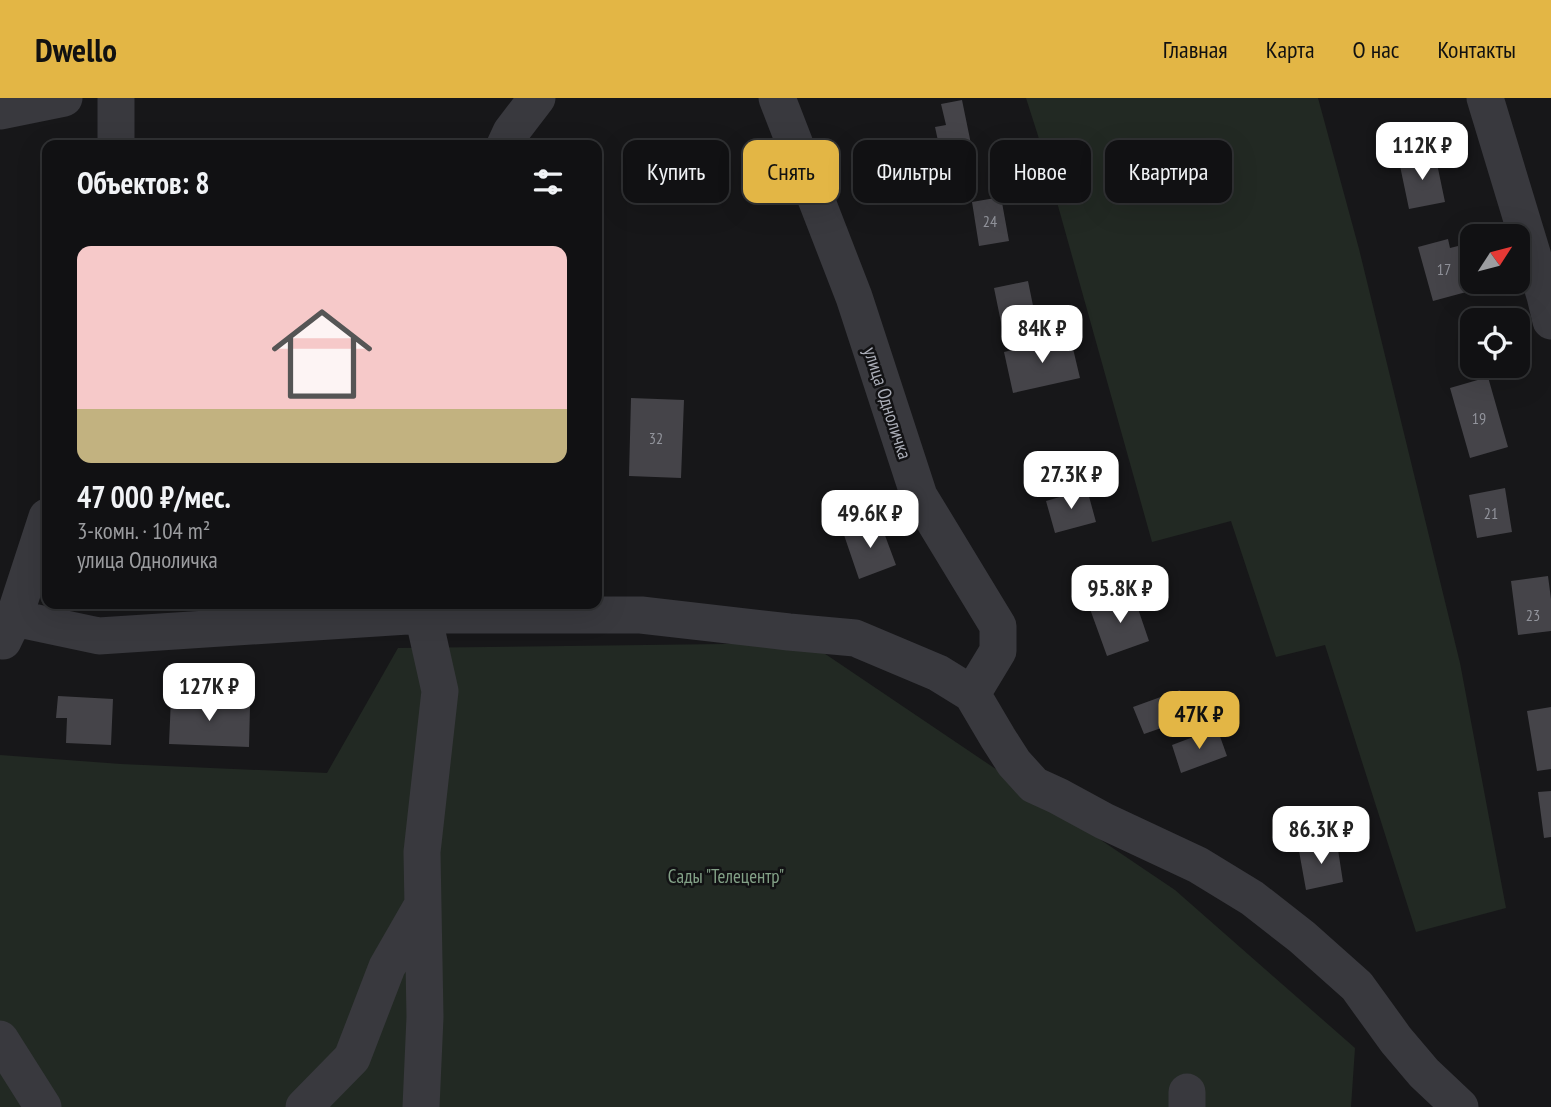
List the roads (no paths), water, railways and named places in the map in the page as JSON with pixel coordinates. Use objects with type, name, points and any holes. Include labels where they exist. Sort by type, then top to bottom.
[{"type":"street","points":[[0,111],[64,98]]},
{"type":"street","points":[[116,98],[116,140]]},
{"type":"street","points":[[507,140],[510,132],[537,98]]},
{"type":"street","name":"улица Одноличка","points":[[777,98],[853,297],[919,496],[998,626],[998,652],[972,694]]},
{"type":"street","points":[[1485,98],[1551,321]]},
{"type":"street","points":[[42,530],[5,629],[99,636],[424,609],[641,615],[855,638],[938,673],[972,694],[1014,763],[1034,785],[1198,864],[1252,898],[1302,937],[1357,986],[1424,1073],[1460,1107]]},
{"type":"street","points":[[421,1107],[425,1017],[422,852],[440,691],[424,609]]},
{"type":"street","points":[[304,1107],[352,1058],[387,967],[422,905]]},
{"type":"street","points":[[0,1039],[43,1107]]},
{"type":"park label","name":"Сады \"Телецентр\"","points":[[726,876]]}]
